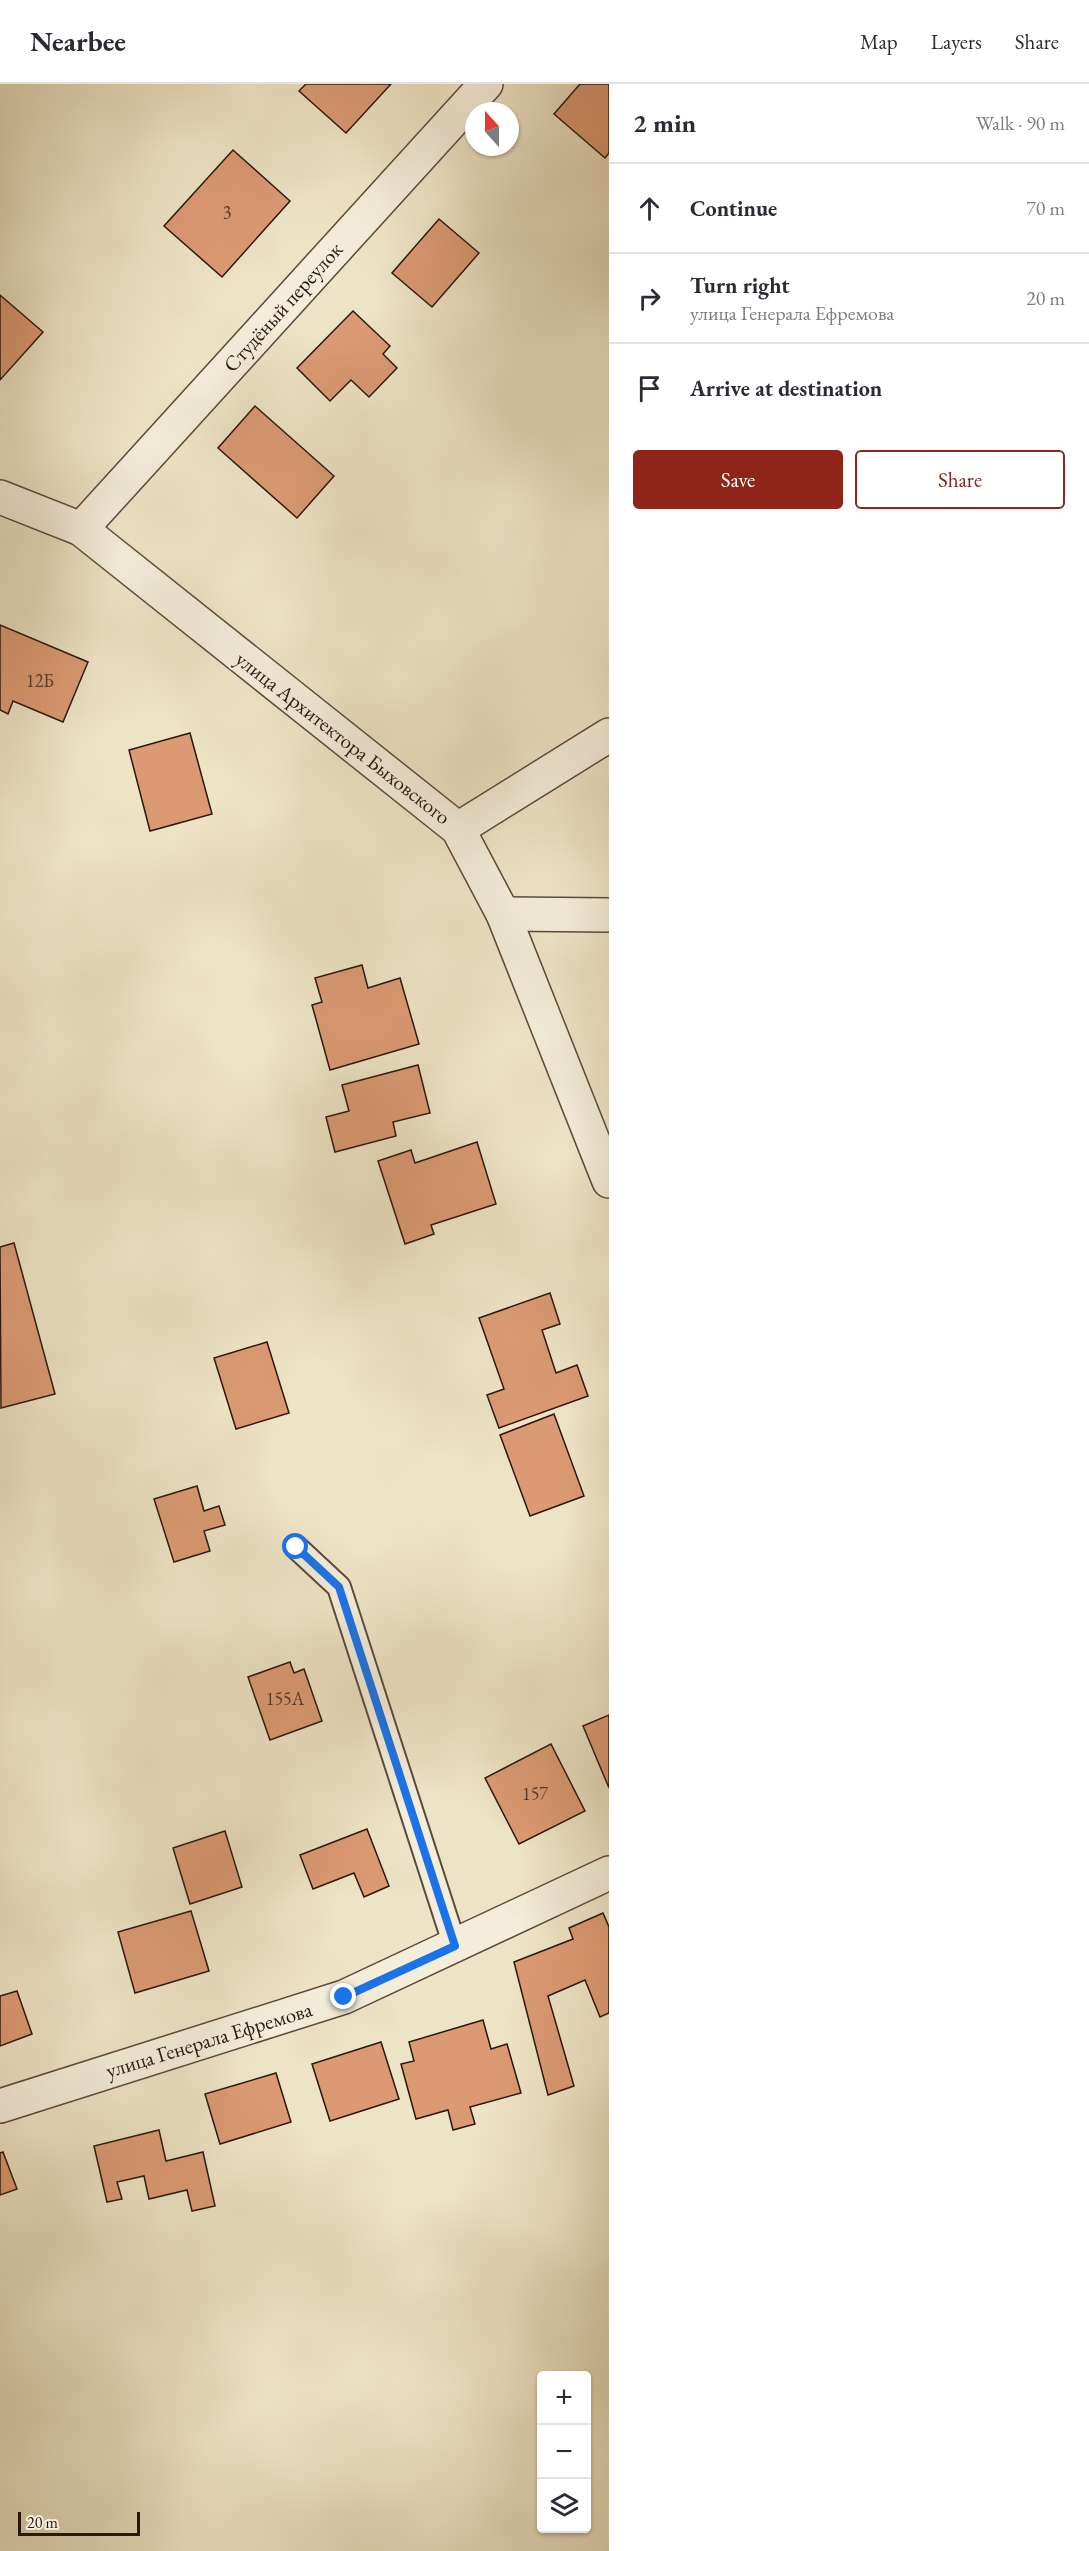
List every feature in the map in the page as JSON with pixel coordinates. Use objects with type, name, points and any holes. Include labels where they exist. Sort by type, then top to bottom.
[{"type":"street","name":"Студёный переулок","points":[[81,529],[486,84]]},
{"type":"street","name":"улица Архитектора Быховского","points":[[0,497],[81,529],[458,829],[503,914],[609,1182]]},
{"type":"street","points":[[458,829],[609,735]]},
{"type":"street","points":[[503,914],[609,915]]},
{"type":"street","name":"улица Генерала Ефремова","points":[[0,2106],[344,1997],[609,1873]]},
{"type":"lane","points":[[296,1547],[339,1587],[455,1946]]},
{"type":"building","points":[[306,84],[391,84],[346,133],[299,91]]},
{"type":"building","points":[[580,84],[609,84],[609,153],[605,158],[554,114]]},
{"type":"building","points":[[233,150],[290,201],[222,277],[164,226]]},
{"type":"building","points":[[439,219],[479,253],[432,307],[392,273]]},
{"type":"building","points":[[0,295],[43,332],[0,380]]},
{"type":"building","points":[[353,311],[390,346],[383,354],[397,368],[369,397],[351,380],[330,401],[297,368]]},
{"type":"building","points":[[255,406],[334,476],[297,518],[218,448]]},
{"type":"building","points":[[0,625],[88,662],[63,722],[13,701],[8,714],[0,710]]},
{"type":"building","points":[[190,733],[212,814],[150,831],[129,750]]},
{"type":"building","points":[[362,965],[368,988],[400,978],[419,1044],[330,1070],[312,1005],[322,1002],[315,978]]},
{"type":"building","points":[[418,1065],[430,1113],[393,1122],[396,1136],[335,1152],[326,1117],[349,1111],[342,1085]]},
{"type":"building","points":[[477,1142],[496,1204],[431,1225],[434,1234],[405,1244],[378,1161],[411,1150],[415,1163]]},
{"type":"building","points":[[14,1243],[55,1394],[1,1408],[0,1247]]},
{"type":"building","points":[[550,1293],[560,1324],[542,1330],[556,1373],[577,1365],[588,1396],[499,1428],[487,1395],[504,1389],[479,1318]]},
{"type":"building","points":[[267,1342],[289,1413],[236,1429],[214,1358]]},
{"type":"building","points":[[554,1414],[584,1496],[530,1516],[500,1435]]},
{"type":"building","points":[[197,1486],[204,1511],[219,1506],[225,1525],[204,1531],[210,1551],[174,1562],[154,1499]]},
{"type":"building","points":[[290,1662],[294,1673],[304,1669],[322,1721],[270,1740],[248,1677]]},
{"type":"building","points":[[609,1715],[609,1788],[583,1726]]},
{"type":"building","points":[[551,1744],[585,1811],[519,1844],[485,1778]]},
{"type":"building","points":[[367,1829],[389,1886],[364,1897],[354,1873],[313,1889],[300,1855]]},
{"type":"building","points":[[225,1831],[242,1887],[190,1904],[173,1848]]},
{"type":"building","points":[[191,1911],[209,1971],[135,1993],[118,1932]]},
{"type":"building","points":[[603,1913],[609,1927],[609,2013],[600,2017],[585,1980],[548,1996],[574,2086],[548,2095],[514,1962],[573,1939],[569,1928]]},
{"type":"building","points":[[17,1991],[32,2034],[0,2046],[0,1996]]},
{"type":"building","points":[[483,2020],[491,2049],[507,2044],[521,2093],[470,2107],[475,2124],[453,2130],[448,2110],[416,2119],[401,2064],[414,2061],[409,2042]]},
{"type":"building","points":[[381,2042],[399,2099],[330,2121],[312,2064]]},
{"type":"building","points":[[276,2073],[291,2122],[220,2144],[205,2094]]},
{"type":"building","points":[[159,2130],[166,2161],[203,2152],[215,2206],[192,2211],[187,2190],[149,2199],[144,2176],[117,2182],[122,2199],[107,2202],[94,2146]]},
{"type":"building","points":[[3,2152],[17,2189],[0,2195],[0,2153]]},
{"type":"route","points":[[296,1547],[339,1587],[455,1946],[344,1997]]}]
